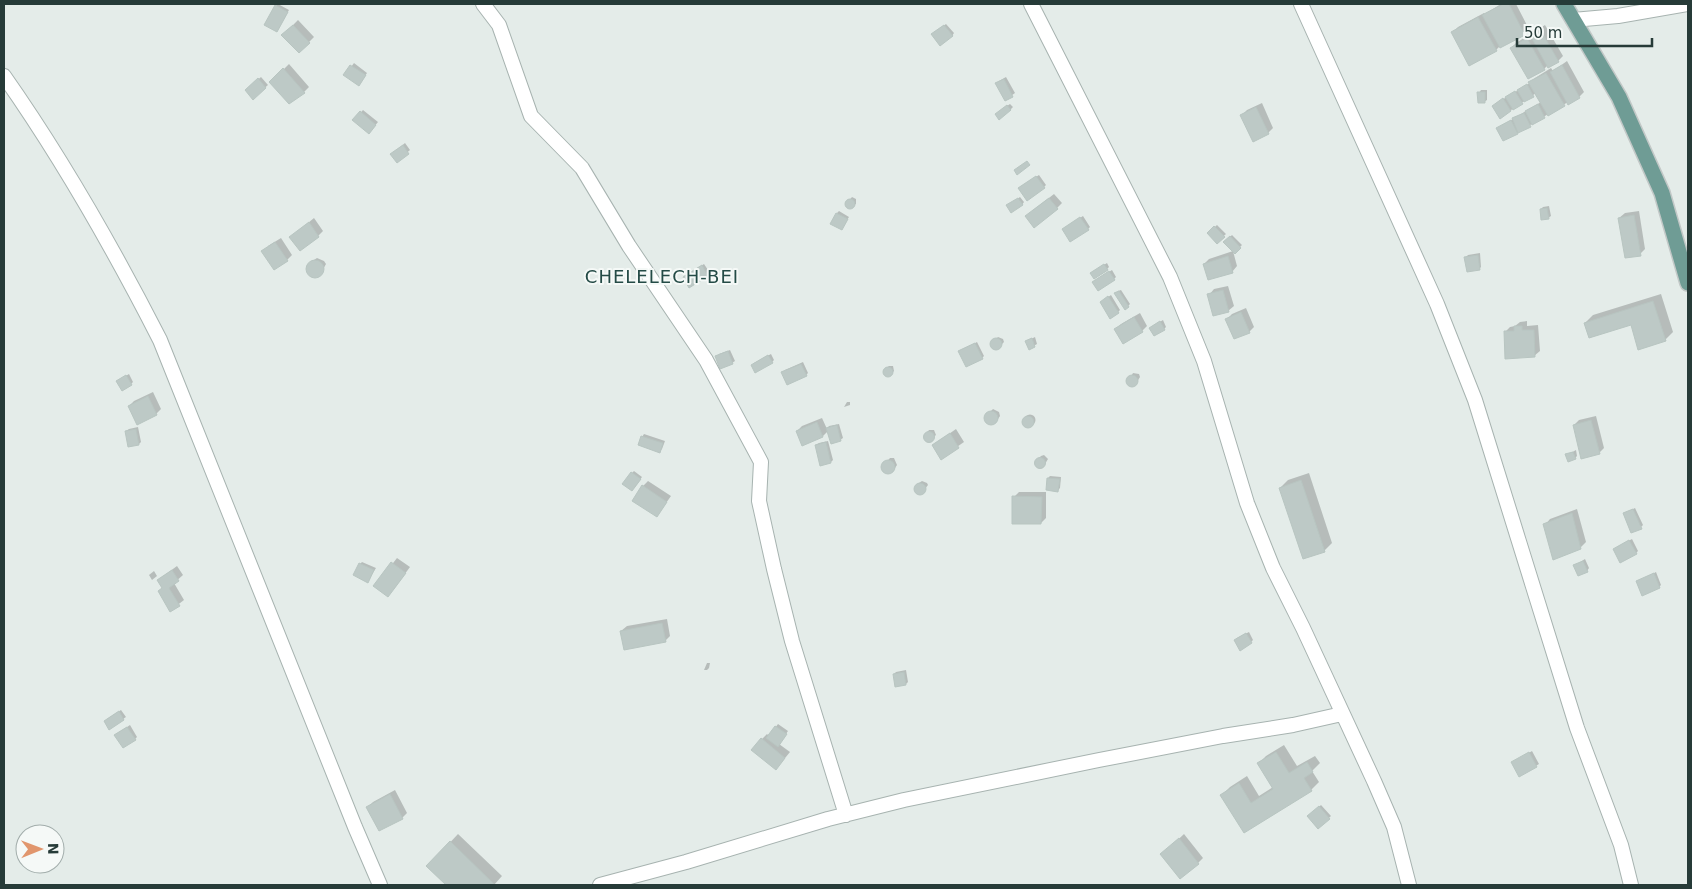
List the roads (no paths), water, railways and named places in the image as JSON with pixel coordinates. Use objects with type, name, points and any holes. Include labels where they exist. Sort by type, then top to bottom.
[{"type":"main road","points":[[1564,4],[1619,97],[1662,193],[1688,283]]},
{"type":"street","points":[[483,4],[499,25],[531,116],[582,168],[629,246],[706,360],[761,462],[759,501],[774,569],[792,641],[846,815]]},
{"type":"street","points":[[1031,4],[1170,277],[1204,361],[1247,503],[1272,568],[1303,628],[1394,827],[1409,885]]},
{"type":"street","points":[[1301,4],[1437,304],[1475,400],[1577,728],[1621,845],[1631,885]]},
{"type":"street","points":[[1573,20],[1618,16],[1687,4]]},
{"type":"street","points":[[4,76],[75,183],[127,275],[160,340],[380,885]]},
{"type":"street","points":[[600,885],[904,800],[1018,776],[1223,736],[1293,725],[1342,714]]},
{"type":"district","name":"CHELELECH-BEI","points":[[662,276]]}]
